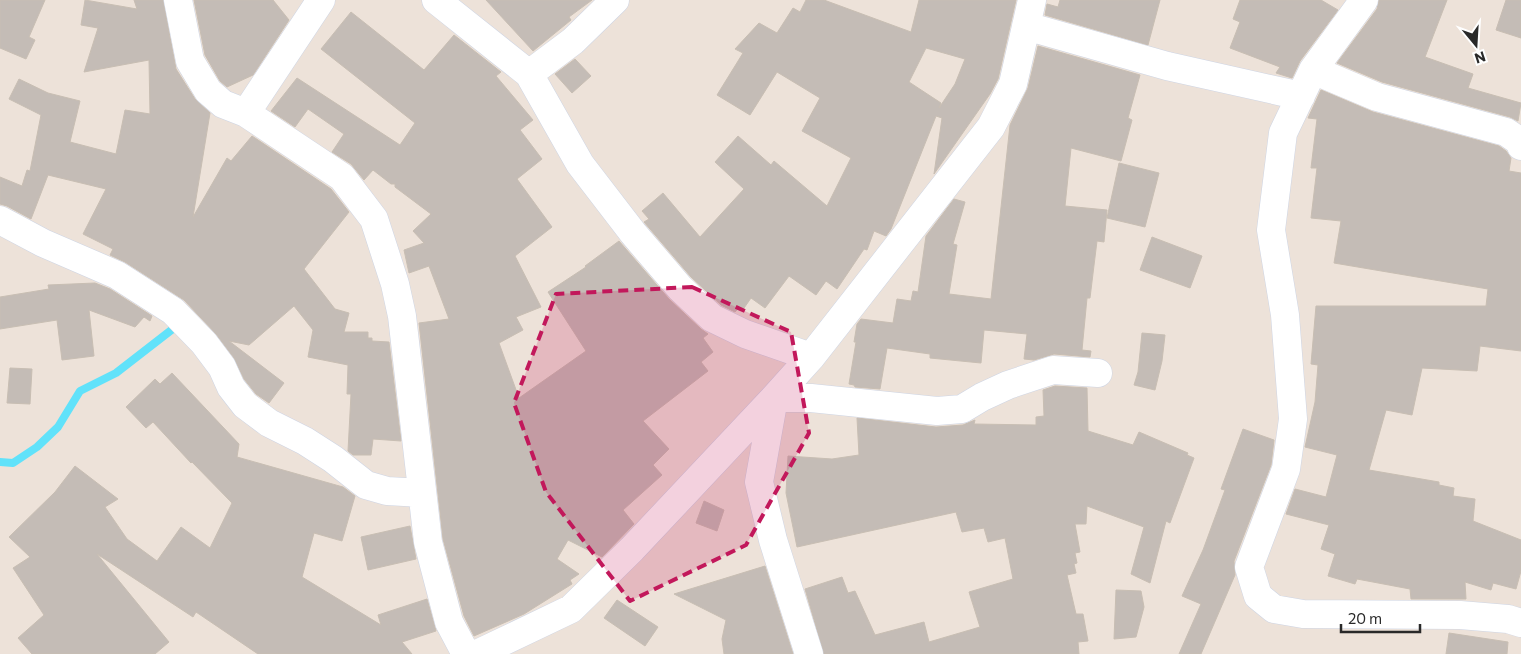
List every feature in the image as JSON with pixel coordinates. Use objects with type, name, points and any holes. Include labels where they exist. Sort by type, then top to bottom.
[{"type":"street","points":[[178,0],[190,61],[208,91],[223,104],[246,113],[342,177],[374,219],[395,284],[402,316],[428,542],[449,622],[466,654]]},
{"type":"street","points":[[246,113],[321,0]]},
{"type":"street","points":[[436,0],[529,74],[580,164],[633,233],[680,288],[712,318],[745,334],[811,357]]},
{"type":"street","points":[[529,74],[573,41],[615,0]]},
{"type":"street","points":[[477,654],[571,609],[632,549],[811,357],[991,128],[1012,84],[1032,0]]},
{"type":"street","points":[[1364,0],[1313,70],[1284,133],[1271,230],[1285,315],[1293,419],[1286,469],[1249,567],[1258,596],[1274,609],[1303,614],[1460,615],[1521,623]]},
{"type":"street","points":[[1026,26],[1167,66],[1301,96]]},
{"type":"street","points":[[1313,70],[1377,97],[1506,132],[1519,141],[1521,146]]},
{"type":"street","points":[[0,220],[43,243],[117,275],[173,311],[204,343],[222,367],[231,387],[245,405],[269,423],[305,441],[333,459],[366,485],[387,491],[422,493]]},
{"type":"street","points":[[774,398],[811,398],[937,411],[962,409],[1008,385],[1053,370],[1098,373]]},
{"type":"street","points":[[774,398],[759,482],[773,540],[809,654]]},
{"type":"highlighted area","points":[[692,287],[791,332],[809,433],[746,545],[630,601],[546,492],[514,403],[556,294]]},
{"type":"building","points":[[0,0],[45,0],[29,37],[35,40],[26,59],[0,48]]},
{"type":"building","points":[[85,0],[137,9],[134,0],[163,0],[176,69],[195,99],[210,113],[193,217],[227,158],[231,161],[252,136],[331,189],[349,212],[304,269],[335,309],[349,313],[344,332],[368,332],[368,338],[372,338],[372,341],[389,342],[401,441],[373,439],[371,455],[353,455],[348,451],[351,394],[347,394],[348,365],[308,357],[313,330],[294,306],[249,345],[229,341],[284,383],[269,403],[256,394],[244,379],[234,358],[216,334],[184,300],[125,262],[110,255],[113,249],[83,234],[106,189],[48,175],[31,219],[0,204],[0,177],[22,186],[27,170],[30,171],[41,115],[9,99],[19,79],[48,93],[80,101],[70,142],[116,154],[125,110],[150,114],[149,60],[84,72],[98,28],[81,25]]},
{"type":"building","points":[[194,0],[273,0],[289,20],[253,75],[227,87],[220,81],[205,55]]},
{"type":"building","points":[[486,0],[592,0],[569,17],[571,20],[533,51]]},
{"type":"building","points":[[806,0],[824,0],[911,32],[919,0],[1016,0],[998,79],[990,94],[934,174],[942,118],[936,116],[891,229],[886,236],[874,231],[867,250],[864,249],[837,289],[826,281],[816,295],[789,276],[765,308],[751,298],[742,311],[739,308],[735,312],[721,305],[691,277],[644,222],[649,219],[642,211],[663,193],[700,237],[744,189],[715,162],[738,136],[771,165],[774,161],[827,206],[851,158],[802,131],[820,98],[777,72],[750,115],[717,95],[743,53],[735,49],[759,23],[777,33],[793,8],[800,12]],"holes":[[[926,48],[965,59],[955,84],[939,108],[941,103],[909,82]]]},
{"type":"building","points":[[1060,0],[1160,0],[1148,45],[1045,15],[1047,4],[1058,7]]},
{"type":"building","points":[[1240,0],[1321,0],[1338,10],[1300,61],[1292,78],[1276,73],[1280,67],[1230,48],[1240,22],[1233,19]]},
{"type":"building","points":[[1379,0],[1447,0],[1425,57],[1473,74],[1468,88],[1521,103],[1518,121],[1510,117],[1382,82],[1337,63],[1377,9]]},
{"type":"building","points":[[1506,0],[1521,0],[1521,38],[1496,30]]},
{"type":"building","points":[[351,12],[424,70],[454,35],[501,72],[496,76],[533,120],[520,130],[542,159],[517,179],[552,227],[515,256],[541,307],[516,317],[523,330],[499,343],[519,398],[586,351],[548,292],[586,267],[619,241],[669,299],[708,334],[703,338],[713,352],[701,362],[708,371],[643,421],[669,449],[653,465],[662,475],[623,510],[634,524],[602,557],[568,540],[557,559],[579,574],[570,580],[572,584],[524,614],[474,636],[464,616],[443,539],[419,323],[449,319],[429,266],[409,273],[404,250],[424,243],[413,231],[431,214],[395,187],[395,184],[391,184],[373,170],[364,180],[351,164],[332,152],[344,134],[308,109],[295,127],[271,111],[297,78],[400,145],[415,123],[321,49]]},
{"type":"building","points":[[1038,46],[1140,75],[1128,118],[1132,120],[1121,161],[1071,148],[1065,206],[1107,210],[1104,242],[1097,241],[1090,298],[1087,298],[1082,350],[1091,351],[1090,357],[1054,354],[1034,360],[1024,359],[1027,334],[984,330],[981,363],[930,358],[930,354],[887,348],[880,389],[855,387],[849,384],[857,324],[861,319],[893,323],[897,299],[911,301],[913,291],[918,292],[926,236],[954,199],[965,202],[953,244],[957,245],[949,294],[991,299],[1010,125],[1028,88]]},
{"type":"building","points":[[575,59],[591,76],[572,93],[555,74]]},
{"type":"building","points":[[1321,90],[1373,112],[1499,146],[1511,158],[1509,171],[1521,173],[1521,351],[1480,346],[1477,371],[1422,368],[1412,415],[1386,410],[1369,470],[1439,482],[1439,485],[1454,488],[1453,496],[1475,499],[1473,521],[1521,540],[1521,571],[1516,589],[1493,583],[1491,590],[1465,582],[1466,599],[1411,599],[1410,589],[1357,579],[1355,584],[1328,576],[1335,554],[1321,549],[1329,525],[1286,514],[1295,489],[1326,497],[1337,455],[1305,447],[1315,402],[1318,365],[1311,364],[1316,306],[1486,306],[1488,289],[1334,263],[1341,221],[1311,218],[1317,168],[1311,168],[1317,119],[1308,118]]},
{"type":"building","points":[[1119,163],[1159,173],[1145,227],[1107,218]]},
{"type":"building","points":[[1152,237],[1202,256],[1190,288],[1140,270]]},
{"type":"building","points":[[95,283],[110,289],[152,316],[150,321],[144,317],[135,327],[89,310],[94,356],[62,360],[57,320],[0,329],[0,297],[49,289],[48,285]]},
{"type":"building","points":[[1142,333],[1165,335],[1162,361],[1155,390],[1134,385],[1138,372]]},
{"type":"building","points":[[10,368],[32,369],[30,404],[7,403]]},
{"type":"building","points":[[172,373],[239,444],[237,457],[343,487],[355,496],[342,541],[314,533],[302,577],[381,625],[378,615],[427,599],[436,631],[402,642],[412,654],[258,654],[196,612],[193,617],[97,554],[169,642],[155,654],[32,654],[18,638],[44,615],[13,568],[30,557],[9,537],[55,492],[75,466],[118,499],[105,507],[127,539],[157,561],[181,527],[210,548],[232,503],[153,422],[146,428],[126,407],[155,379],[160,384]]},
{"type":"building","points":[[1055,386],[1087,388],[1088,431],[1133,445],[1139,432],[1188,453],[1187,455],[1194,458],[1170,523],[1166,521],[1150,583],[1131,574],[1144,527],[1087,506],[1086,524],[1075,524],[1080,552],[1075,553],[1077,563],[1074,564],[1076,573],[1067,575],[1076,614],[1083,614],[1088,641],[1078,642],[1079,654],[824,654],[805,589],[842,577],[848,593],[855,591],[875,635],[924,622],[929,642],[980,627],[969,592],[1013,579],[1005,538],[988,542],[984,528],[962,532],[956,512],[797,547],[786,493],[788,456],[832,459],[859,455],[857,418],[936,427],[963,425],[975,420],[974,424],[1036,425],[1036,417],[1044,416],[1043,390]]},
{"type":"building","points":[[1243,429],[1274,440],[1271,465],[1234,561],[1235,575],[1201,654],[1179,654],[1201,604],[1182,596],[1203,550],[1225,490],[1221,489]]},
{"type":"building","points":[[704,501],[724,510],[717,531],[696,523]]},
{"type":"building","points":[[410,526],[416,559],[368,570],[361,537]]},
{"type":"building","points":[[765,566],[793,654],[724,654],[722,639],[726,620],[674,594]]},
{"type":"building","points":[[1116,590],[1141,591],[1144,607],[1136,637],[1114,639]]},
{"type":"building","points":[[617,600],[658,627],[645,646],[604,618]]},
{"type":"building","points":[[1449,633],[1508,642],[1507,654],[1446,654]]},
{"type":"waterway","points":[[0,462],[13,463],[37,447],[58,427],[80,391],[116,373],[174,328]]}]
